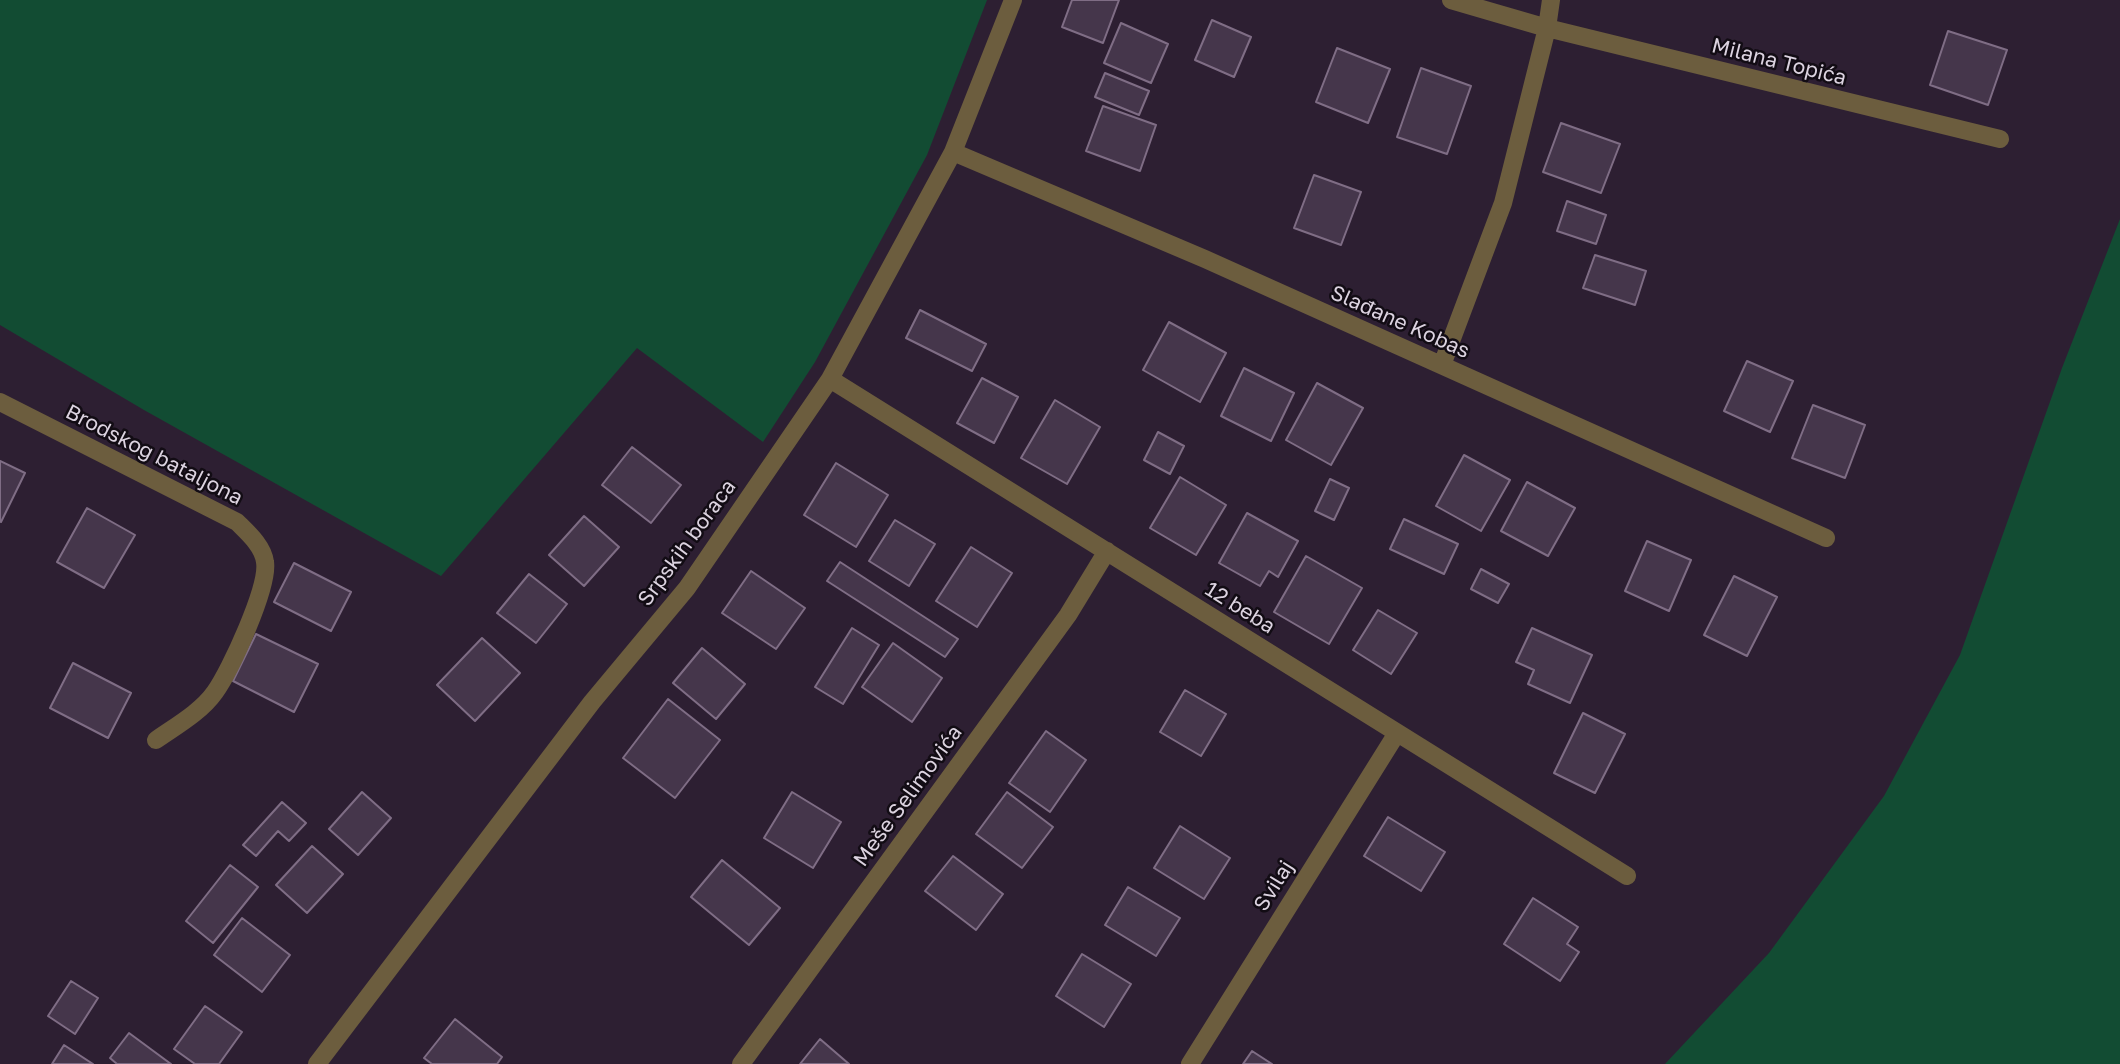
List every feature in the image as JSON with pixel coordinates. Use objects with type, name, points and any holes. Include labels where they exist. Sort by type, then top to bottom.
[{"type":"street","name":"Srpskih boraca","points":[[317,1064],[592,702],[687,588],[830,379],[953,152],[1013,0]]},
{"type":"street","name":"Milana Topića","points":[[1451,0],[1547,28],[2000,139]]},
{"type":"street","points":[[1442,365],[1503,203],[1547,28],[1551,0]]},
{"type":"street","name":"Slađane Kobas","points":[[953,152],[1205,259],[1826,538]]},
{"type":"street","name":"12 beba","points":[[830,379],[1627,876]]},
{"type":"street","name":"Brodskog bataljona","points":[[0,402],[237,522],[253,538],[265,562],[260,598],[215,692],[192,715],[156,740]]},
{"type":"street","name":"Meše Selimovića","points":[[741,1064],[1068,615],[1107,551]]},
{"type":"street","name":"Svilaj","points":[[1190,1064],[1397,733]]},
{"type":"green space","points":[[0,0],[987,0],[927,155],[815,362],[763,442],[637,348],[441,576],[144,410],[0,325]]},
{"type":"green space","points":[[2120,219],[2120,1064],[1665,1064],[1769,953],[1884,796],[1960,655],[2062,368]]},
{"type":"building","points":[[1072,0],[1119,0],[1103,43],[1062,27]]},
{"type":"building","points":[[1212,20],[1251,37],[1234,77],[1195,60]]},
{"type":"building","points":[[1121,23],[1168,44],[1151,83],[1104,63]]},
{"type":"building","points":[[1948,31],[2007,50],[1988,105],[1930,85]]},
{"type":"building","points":[[1337,48],[1390,69],[1368,123],[1316,102]]},
{"type":"building","points":[[1421,68],[1471,86],[1447,154],[1397,137]]},
{"type":"building","points":[[1105,73],[1149,91],[1139,115],[1095,97]]},
{"type":"building","points":[[1103,106],[1156,125],[1140,171],[1086,151]]},
{"type":"building","points":[[1561,123],[1620,144],[1601,193],[1543,172]]},
{"type":"building","points":[[1314,175],[1361,192],[1341,245],[1294,228]]},
{"type":"building","points":[[1567,201],[1606,215],[1596,244],[1557,231]]},
{"type":"building","points":[[1595,255],[1646,271],[1635,305],[1583,288]]},
{"type":"building","points":[[920,310],[986,344],[972,371],[906,338]]},
{"type":"building","points":[[1169,322],[1226,353],[1200,402],[1143,370]]},
{"type":"building","points":[[1747,361],[1793,381],[1770,432],[1724,411]]},
{"type":"building","points":[[1244,368],[1294,393],[1271,441],[1221,416]]},
{"type":"building","points":[[982,378],[1018,397],[994,443],[957,423]]},
{"type":"building","points":[[1317,383],[1363,408],[1331,465],[1286,440]]},
{"type":"building","points":[[1055,400],[1100,427],[1067,484],[1021,458]]},
{"type":"building","points":[[1813,405],[1865,425],[1845,478],[1792,458]]},
{"type":"building","points":[[1158,432],[1184,446],[1170,474],[1144,460]]},
{"type":"building","points":[[632,447],[681,485],[651,523],[602,485]]},
{"type":"building","points":[[1464,455],[1510,480],[1481,531],[1436,506]]},
{"type":"building","points":[[0,461],[25,473],[1,522],[0,521]]},
{"type":"building","points":[[836,463],[888,495],[856,547],[804,515]]},
{"type":"building","points":[[1180,477],[1226,505],[1196,555],[1150,528]]},
{"type":"building","points":[[1330,479],[1349,488],[1334,520],[1315,511]]},
{"type":"building","points":[[1527,482],[1575,508],[1548,556],[1501,531]]},
{"type":"building","points":[[87,508],[135,535],[104,588],[57,562]]},
{"type":"building","points":[[1247,513],[1298,541],[1278,577],[1269,571],[1260,586],[1219,563]]},
{"type":"building","points":[[584,516],[619,547],[584,586],[549,555]]},
{"type":"building","points":[[1404,519],[1458,544],[1444,574],[1390,549]]},
{"type":"building","points":[[895,520],[935,544],[909,586],[869,561]]},
{"type":"building","points":[[1647,541],[1691,560],[1669,611],[1625,591]]},
{"type":"building","points":[[971,547],[1012,573],[977,627],[936,601]]},
{"type":"building","points":[[1306,556],[1362,588],[1329,644],[1274,612]]},
{"type":"building","points":[[840,562],[958,639],[945,657],[827,581]]},
{"type":"building","points":[[294,563],[351,592],[331,631],[274,602]]},
{"type":"building","points":[[1481,569],[1509,584],[1498,603],[1471,589]]},
{"type":"building","points":[[751,571],[805,608],[776,649],[722,613]]},
{"type":"building","points":[[529,574],[567,604],[536,643],[497,613]]},
{"type":"building","points":[[1734,576],[1777,597],[1747,656],[1704,635]]},
{"type":"building","points":[[1378,610],[1417,633],[1391,674],[1353,650]]},
{"type":"building","points":[[852,628],[879,645],[843,704],[815,687]]},
{"type":"building","points":[[1532,628],[1592,655],[1570,703],[1528,684],[1534,670],[1516,662]]},
{"type":"building","points":[[256,634],[318,664],[294,712],[233,681]]},
{"type":"building","points":[[482,638],[520,673],[475,721],[437,685]]},
{"type":"building","points":[[893,643],[942,678],[912,722],[862,687]]},
{"type":"building","points":[[702,648],[745,684],[716,719],[673,683]]},
{"type":"building","points":[[73,663],[131,693],[108,738],[50,708]]},
{"type":"building","points":[[1185,690],[1226,714],[1201,756],[1160,732]]},
{"type":"building","points":[[668,699],[720,740],[675,798],[623,758]]},
{"type":"building","points":[[1583,713],[1625,734],[1595,793],[1554,773]]},
{"type":"building","points":[[1046,731],[1086,760],[1050,812],[1009,783]]},
{"type":"building","points":[[362,792],[391,818],[358,855],[329,829]]},
{"type":"building","points":[[792,792],[841,822],[813,868],[764,838]]},
{"type":"building","points":[[1007,792],[1053,827],[1022,868],[976,834]]},
{"type":"building","points":[[282,802],[306,823],[289,841],[278,831],[256,856],[243,845]]},
{"type":"building","points":[[1388,817],[1445,852],[1421,891],[1364,856]]},
{"type":"building","points":[[1180,826],[1230,858],[1204,899],[1154,868]]},
{"type":"building","points":[[312,846],[343,874],[307,913],[276,885]]},
{"type":"building","points":[[953,856],[1003,894],[976,930],[925,891]]},
{"type":"building","points":[[722,860],[780,908],[749,945],[691,897]]},
{"type":"building","points":[[230,865],[258,887],[213,943],[186,921]]},
{"type":"building","points":[[1128,887],[1180,918],[1156,956],[1105,925]]},
{"type":"building","points":[[1533,898],[1578,927],[1567,944],[1579,952],[1560,981],[1504,944]]},
{"type":"building","points":[[242,918],[290,955],[262,992],[214,955]]},
{"type":"building","points":[[1082,954],[1131,984],[1104,1027],[1056,996]]},
{"type":"building","points":[[71,981],[98,998],[75,1034],[48,1016]]},
{"type":"building","points":[[205,1006],[242,1032],[219,1064],[195,1064],[174,1049]]},
{"type":"building","points":[[455,1019],[502,1057],[497,1064],[432,1064],[424,1058]]},
{"type":"building","points":[[129,1033],[171,1064],[117,1064],[110,1058]]},
{"type":"building","points":[[820,1039],[849,1064],[800,1064]]},
{"type":"building","points":[[64,1045],[93,1064],[52,1064]]},
{"type":"building","points":[[1252,1051],[1272,1064],[1243,1064]]}]
